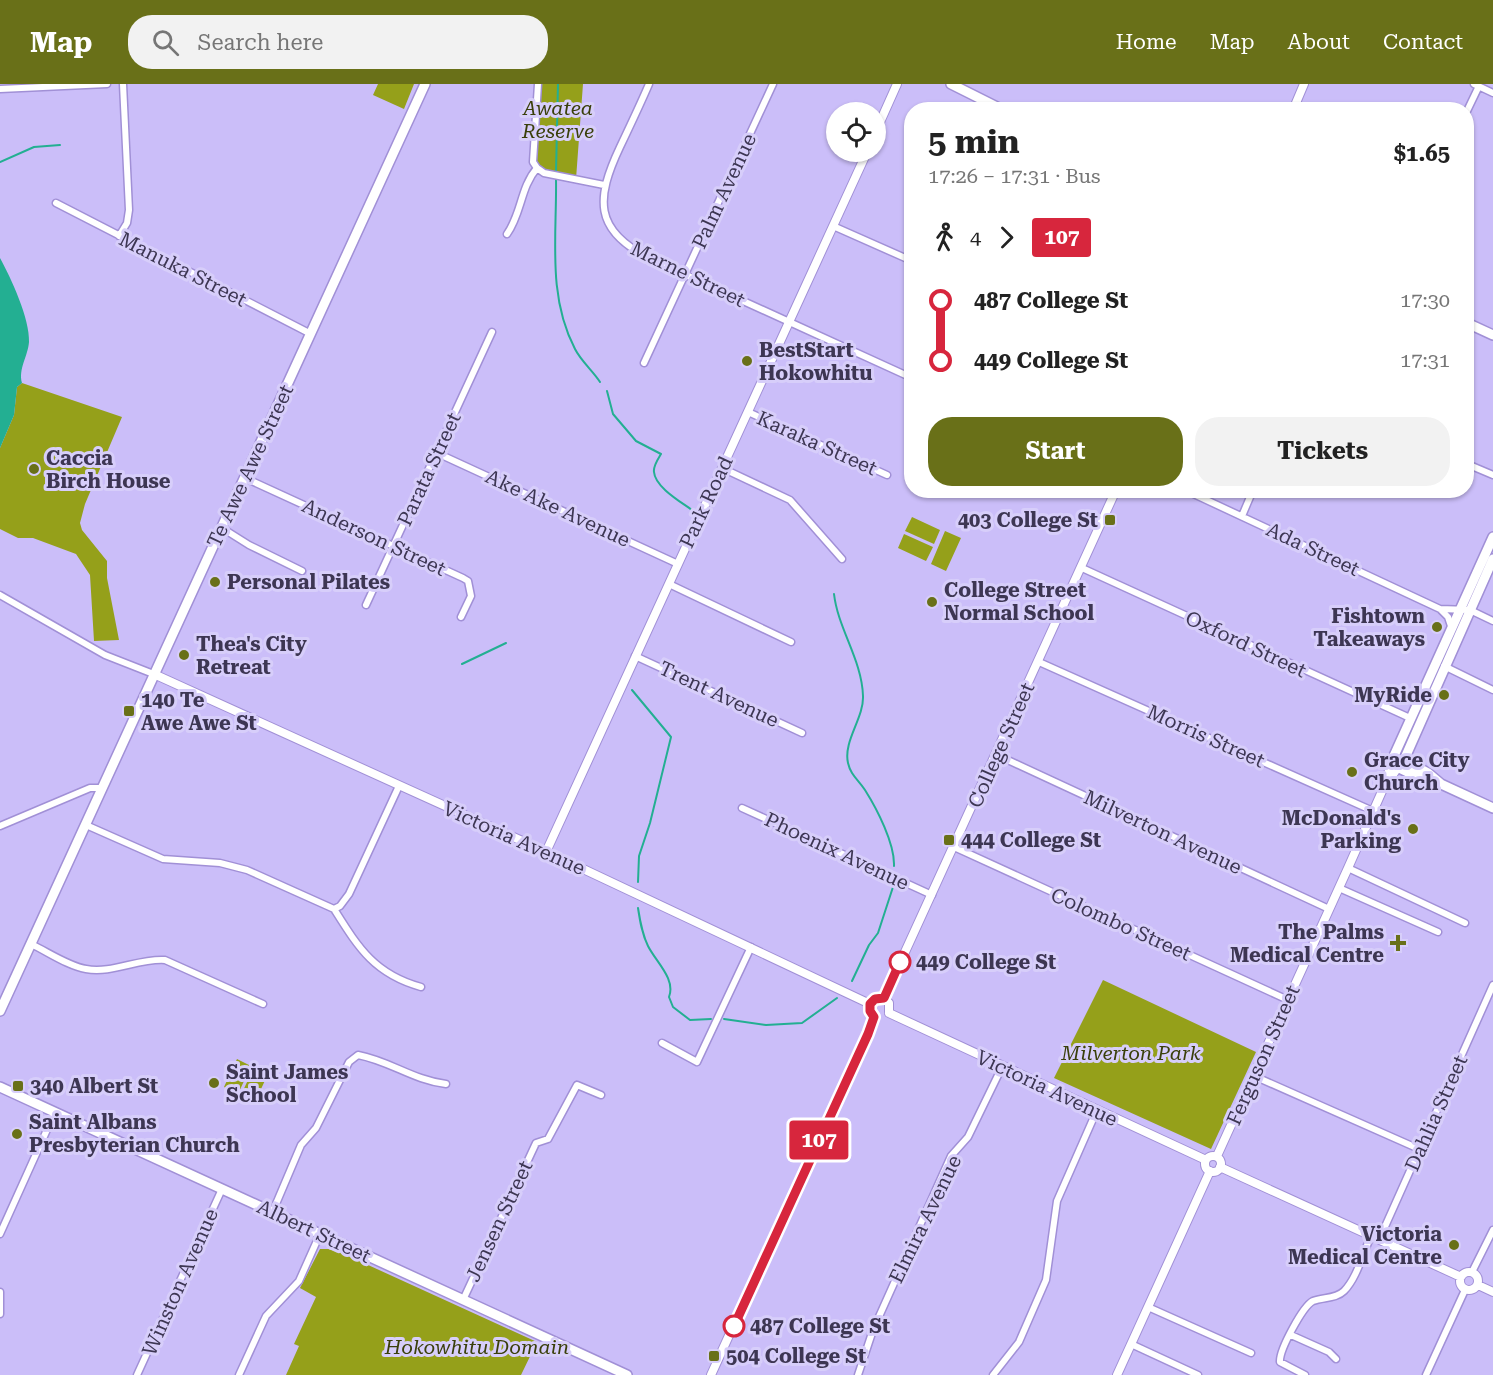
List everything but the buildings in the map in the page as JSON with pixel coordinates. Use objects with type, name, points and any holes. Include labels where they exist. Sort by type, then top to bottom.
[{"type":"main road","name":"Te Awe Awe Street","points":[[0,1011],[3,996],[31,944],[86,825],[100,788],[156,675],[425,84]]},
{"type":"main road","points":[[951,84],[979,102]]},
{"type":"main road","points":[[1474,326],[1493,335]]},
{"type":"main road","name":"Ferguson Street","points":[[1398,762],[1444,666],[1493,537]]},
{"type":"main road","name":"Ferguson Street","points":[[1398,762],[1410,718],[1452,630],[1466,610],[1493,559]]},
{"type":"main road","points":[[1398,762],[1426,781],[1441,784],[1493,808]]},
{"type":"main road","name":"Albert Street","points":[[0,1087],[627,1375]]},
{"type":"street","points":[[0,89],[106,84]]},
{"type":"street","points":[[119,236],[127,223],[129,210],[123,84]]},
{"type":"street","points":[[538,84],[533,162],[544,173],[604,185]]},
{"type":"street","name":"Marne Street","points":[[649,84],[604,185],[604,212],[618,238],[632,249],[686,275],[904,374]]},
{"type":"street","name":"Palm Avenue","points":[[645,363],[773,84]]},
{"type":"street","points":[[886,109],[897,84]]},
{"type":"street","points":[[1296,102],[1304,84]]},
{"type":"street","points":[[1470,102],[1476,85],[1493,93]]},
{"type":"street","name":"Park Road","points":[[546,852],[862,162]]},
{"type":"street","points":[[507,234],[517,220],[526,181],[537,168]]},
{"type":"street","name":"Manuka Street","points":[[56,203],[311,334]]},
{"type":"street","points":[[833,226],[904,257]]},
{"type":"street","name":"Parata Street","points":[[366,605],[492,332]]},
{"type":"street","name":"Karaka Street","points":[[748,412],[887,475]]},
{"type":"street","name":"Ake Ake Avenue","points":[[437,453],[678,564]]},
{"type":"street","points":[[1474,467],[1493,475]]},
{"type":"street","points":[[722,468],[790,500],[831,550],[842,559]]},
{"type":"street","name":"Anderson Street","points":[[245,478],[468,581],[471,596],[461,617]]},
{"type":"street","name":"College Street","points":[[884,998],[1113,498]]},
{"type":"street","name":"Ada Street","points":[[1203,498],[1440,609],[1466,610]]},
{"type":"street","points":[[1242,516],[1250,498]]},
{"type":"street","points":[[222,528],[249,545],[302,571]]},
{"type":"street","name":"Oxford Street","points":[[1082,568],[1410,718]]},
{"type":"street","points":[[669,584],[791,642]]},
{"type":"street","points":[[0,595],[105,655],[156,675]]},
{"type":"street","points":[[1440,609],[1448,617],[1452,630]]},
{"type":"street","points":[[1466,610],[1493,621]]},
{"type":"street","name":"Trent Avenue","points":[[635,656],[802,733]]},
{"type":"street","name":"Morris Street","points":[[1039,662],[1373,812]]},
{"type":"street","points":[[1444,666],[1493,690]]},
{"type":"street","name":"Victoria Avenue","points":[[156,675],[546,852],[870,1004]]},
{"type":"street","name":"Milverton Avenue","points":[[997,755],[1329,909]]},
{"type":"street","name":"Ferguson Street","points":[[1216,1156],[1383,789],[1398,762]]},
{"type":"street","points":[[334,909],[349,894],[399,786]]},
{"type":"street","points":[[0,826],[90,788],[100,788]]},
{"type":"street","name":"Phoenix Avenue","points":[[742,808],[932,895]]},
{"type":"street","points":[[86,825],[163,859],[220,863],[247,870],[334,909],[368,958],[387,973],[421,987]]},
{"type":"street","name":"Colombo Street","points":[[954,848],[1288,1000]]},
{"type":"street","points":[[1348,868],[1465,923]]},
{"type":"street","points":[[1339,888],[1438,932]]},
{"type":"street","points":[[31,944],[86,969],[101,969],[150,959],[165,960],[263,1004]]},
{"type":"street","points":[[662,1043],[697,1062],[750,947]]},
{"type":"street","name":"Dahlia Street","points":[[1305,1375],[1280,1362],[1291,1335],[1305,1306],[1313,1301],[1337,1296],[1348,1286],[1375,1238],[1419,1149],[1493,985]]},
{"type":"street","points":[[884,998],[889,1004],[889,1013],[883,1018],[874,1017],[870,1011],[870,1004],[875,999],[884,998]]},
{"type":"street","name":"Victoria Avenue","points":[[889,1013],[1206,1160]]},
{"type":"street","points":[[711,1375],[874,1017]]},
{"type":"street","points":[[273,1211],[301,1145],[316,1128],[349,1062],[358,1055],[371,1057],[424,1081],[446,1084]]},
{"type":"street","name":"Elmira Avenue","points":[[858,1375],[873,1330],[951,1156],[968,1137],[1002,1067]]},
{"type":"street","points":[[1254,1076],[1419,1149]]},
{"type":"street","name":"Jensen Street","points":[[463,1300],[536,1143],[548,1139],[577,1085],[601,1095]]},
{"type":"street","points":[[993,1375],[1019,1342],[1046,1280],[1057,1201],[1097,1110]]},
{"type":"street","points":[[0,1234],[55,1112]]},
{"type":"street","points":[[1210,1156],[1216,1156],[1221,1161],[1221,1167],[1215,1172],[1210,1171],[1205,1165],[1206,1160],[1210,1156]]},
{"type":"street","points":[[1221,1167],[1461,1277]]},
{"type":"street","points":[[1117,1375],[1210,1171]]},
{"type":"street","name":"Winston Avenue","points":[[137,1375],[222,1189]]},
{"type":"street","points":[[1472,1272],[1493,1230]]},
{"type":"street","points":[[239,1375],[266,1316],[299,1281],[320,1234]]},
{"type":"street","points":[[1472,1272],[1477,1276],[1478,1285],[1471,1291],[1465,1290],[1461,1286],[1461,1277],[1464,1273],[1472,1272]]},
{"type":"street","points":[[1478,1285],[1493,1292]]},
{"type":"street","points":[[1426,1375],[1465,1290]]},
{"type":"street","points":[[0,1292],[0,1314]]},
{"type":"street","points":[[1148,1307],[1251,1353]]},
{"type":"street","points":[[1291,1335],[1329,1352],[1336,1359]]},
{"type":"street","points":[[1131,1344],[1198,1375]]},
{"type":"green space","points":[[378,84],[414,84],[404,109],[373,95]]},
{"type":"green space","name":"Awatea Reserve","points":[[538,84],[583,84],[576,179],[544,173],[533,162]]},
{"type":"green space","points":[[22,383],[122,417],[85,504],[80,523],[82,530],[107,561],[107,578],[119,640],[94,641],[90,575],[76,554],[33,538],[18,538],[0,529],[0,448],[14,415],[17,387]]},
{"type":"green space","points":[[912,517],[940,530],[934,544],[905,531]]},
{"type":"green space","points":[[945,531],[961,538],[946,571],[931,564]]},
{"type":"green space","points":[[904,534],[933,547],[926,561],[898,548]]},
{"type":"green space","name":"Milverton Park","points":[[1103,980],[1256,1052],[1211,1149],[1054,1078]]},
{"type":"green space","points":[[237,1059],[251,1066],[238,1094],[224,1087]]},
{"type":"green space","points":[[254,1067],[268,1074],[255,1102],[241,1095]]},
{"type":"green space","name":"Hokowhitu Domain","points":[[320,1249],[333,1249],[537,1342],[521,1375],[286,1375],[299,1346],[294,1344],[316,1297],[300,1288]]},
{"type":"shaded area","points":[[0,258],[23,311],[29,342],[21,373],[22,383],[17,387],[14,415],[0,448]]},
{"type":"waterway","points":[[556,172],[558,84]]},
{"type":"waterway","points":[[0,162],[34,147],[60,145]]},
{"type":"waterway","points":[[556,178],[555,265],[560,308],[575,349],[600,382]]},
{"type":"waterway","points":[[607,391],[613,414],[636,441],[661,454],[654,470],[655,478],[669,494],[692,510]]},
{"type":"waterway","points":[[834,594],[840,620],[862,683],[862,704],[848,746],[848,763],[880,817],[892,848],[894,866]]},
{"type":"waterway","points":[[462,664],[506,643]]},
{"type":"waterway","points":[[632,690],[671,737],[650,823],[639,856],[638,882]]},
{"type":"waterway","points":[[852,981],[869,945],[878,933],[893,887]]},
{"type":"waterway","points":[[638,908],[646,941],[668,977],[669,997],[673,1007],[690,1020],[711,1019]]},
{"type":"waterway","points":[[724,1019],[766,1025],[802,1023],[837,998]]},
{"type":"bus line","name":"107","points":[[734,1326],[868,1034],[874,1017],[870,1011],[870,1004],[875,999],[884,998],[900,962]]},
{"type":"place","name":"BestStart Hokowhitu","points":[[747,361]]},
{"type":"place","name":"Caccia Birch House","points":[[34,469]]},
{"type":"place","name":"403 College St","points":[[1110,520]]},
{"type":"place","name":"Personal Pilates","points":[[215,582]]},
{"type":"place","name":"College Street Normal School","points":[[932,602]]},
{"type":"place","name":"Fishtown Takeaways","points":[[1437,627]]},
{"type":"place","name":"Thea's City Retreat","points":[[184,655]]},
{"type":"place","name":"MyRide","points":[[1444,695]]},
{"type":"place","name":"140 Te Awe Awe St","points":[[129,711]]},
{"type":"place","name":"Grace City Church","points":[[1352,772]]},
{"type":"place","name":"McDonald's Parking","points":[[1413,829]]},
{"type":"place","name":"444 College St","points":[[949,840]]},
{"type":"place","name":"The Palms Medical Centre","points":[[1398,943]]},
{"type":"place","name":"449 College St","points":[[900,962]]},
{"type":"place","name":"Saint James School","points":[[214,1083]]},
{"type":"place","name":"340 Albert St","points":[[18,1086]]},
{"type":"place","name":"Saint Albans Presbyterian Church","points":[[17,1134]]},
{"type":"place","name":"Victoria Medical Centre","points":[[1454,1245]]},
{"type":"place","name":"487 College St","points":[[734,1326]]},
{"type":"place","name":"504 College St","points":[[714,1356]]}]
